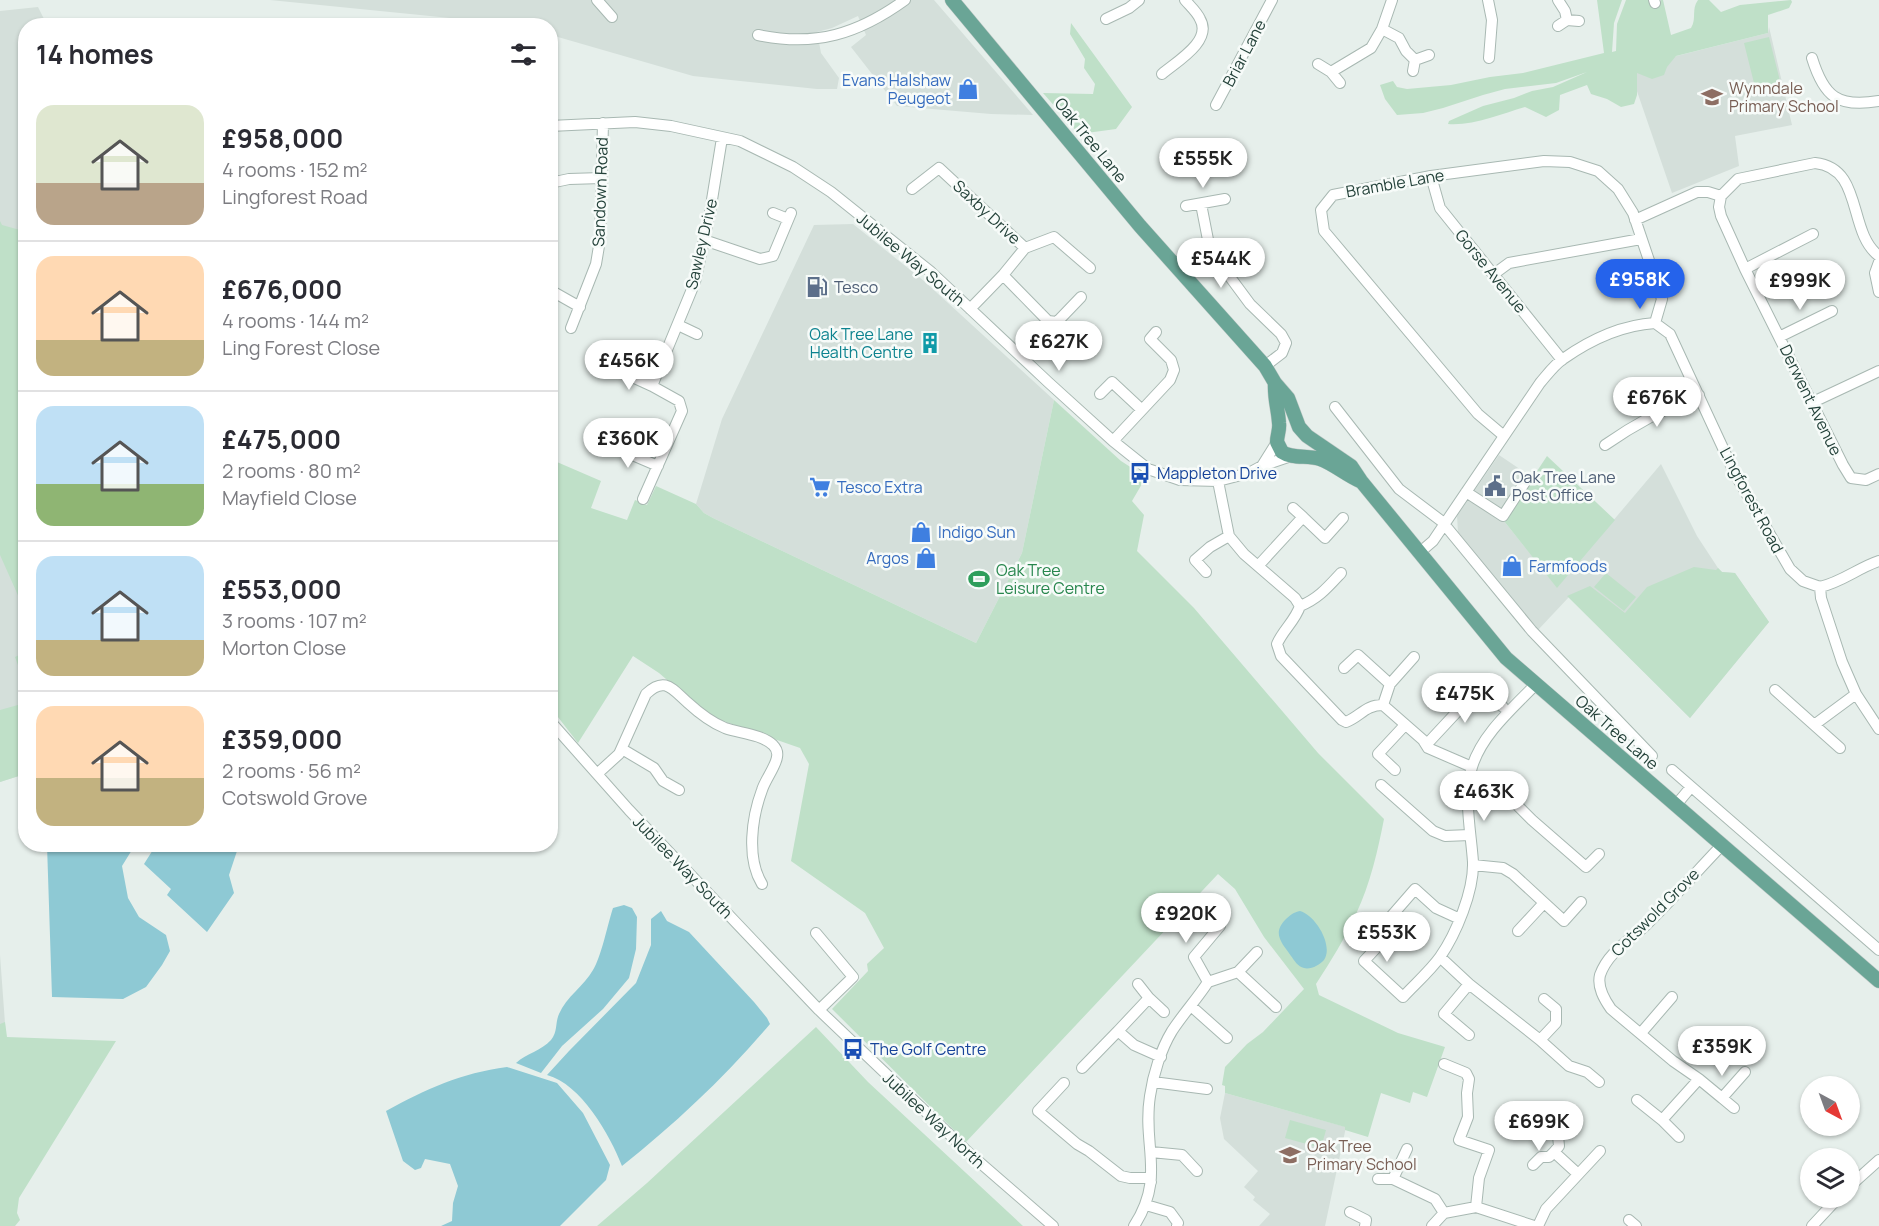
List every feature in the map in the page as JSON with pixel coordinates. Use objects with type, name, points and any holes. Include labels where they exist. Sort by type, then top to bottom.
[{"type":"main road","name":"Oak Tree Lane","points":[[951,0],[1140,226],[1265,366],[1275,383],[1288,398],[1303,431],[1351,466],[1506,658],[1879,981]]},
{"type":"main road","name":"Oak Tree Lane","points":[[1275,383],[1274,399],[1282,452],[1322,460],[1361,481]]},
{"type":"main road","points":[[1278,437],[1286,426],[1303,431],[1307,445],[1301,453],[1294,456]]},
{"type":"street","points":[[597,0],[612,17]]},
{"type":"street","points":[[758,36],[794,40],[834,37],[872,22],[905,0]]},
{"type":"street","points":[[1106,19],[1129,8],[1139,0]]},
{"type":"street","points":[[1168,73],[1197,45],[1203,31],[1202,21],[1185,0]]},
{"type":"street","name":"Briar Lane","points":[[1216,105],[1272,0]]},
{"type":"street","points":[[1331,72],[1371,48],[1382,29],[1392,0]]},
{"type":"street","points":[[1488,0],[1496,43],[1489,58]]},
{"type":"street","points":[[1558,0],[1565,11],[1562,23],[1579,21]]},
{"type":"street","points":[[1382,29],[1399,38],[1414,66],[1429,55]]},
{"type":"street","points":[[1812,58],[1817,73],[1829,93],[1844,103],[1863,104],[1879,101]]},
{"type":"street","points":[[1318,63],[1331,72],[1340,83]]},
{"type":"street","name":"Jubilee Way South","points":[[558,126],[635,122],[660,125],[740,141],[793,167],[831,192],[931,272],[1113,441],[1148,469],[1164,476],[1190,481],[1218,481],[1249,473],[1262,466],[1294,456]]},
{"type":"street","name":"Sandown Road","points":[[571,328],[596,264],[600,240],[603,123]]},
{"type":"street","name":"Sawley Drive","points":[[652,386],[695,282],[722,138]]},
{"type":"street","name":"Bramble Lane","points":[[1504,436],[1478,414],[1324,231],[1321,210],[1333,195],[1431,176],[1544,161],[1570,162],[1598,171],[1618,189],[1633,213],[1662,299],[1656,323]]},
{"type":"street","points":[[1635,220],[1697,192],[1708,192],[1721,196],[1738,179],[1815,163],[1823,164],[1840,173],[1849,189],[1866,243],[1879,256]]},
{"type":"street","name":"Saxby Drive","points":[[912,189],[939,168],[1025,248],[970,309]]},
{"type":"street","name":"Gorse Avenue","points":[[1431,176],[1440,208],[1562,360]]},
{"type":"street","points":[[558,181],[602,177]]},
{"type":"street","name":"Derwent Avenue","points":[[1721,196],[1719,207],[1721,216],[1745,269],[1851,478],[1866,480],[1879,474]]},
{"type":"street","points":[[1186,206],[1225,199]]},
{"type":"street","points":[[1201,204],[1210,250],[1250,304],[1281,334],[1286,343],[1282,353],[1265,366]]},
{"type":"street","points":[[704,240],[760,259],[773,256],[789,216],[773,213]]},
{"type":"street","points":[[1745,269],[1813,234]]},
{"type":"street","points":[[1025,248],[1054,237],[1090,268]]},
{"type":"street","points":[[1494,274],[1509,263],[1641,239]]},
{"type":"street","points":[[1879,262],[1875,273],[1879,292]]},
{"type":"street","points":[[1003,275],[1048,321],[1057,322],[1081,297]]},
{"type":"street","points":[[558,295],[580,307]]},
{"type":"street","points":[[1779,337],[1832,311]]},
{"type":"street","points":[[1419,553],[1431,544],[1540,383],[1562,360],[1597,339],[1635,324],[1656,323]]},
{"type":"street","name":"Lingforest Road","points":[[1656,323],[1670,334],[1735,474],[1790,569],[1803,581],[1820,586]]},
{"type":"street","points":[[678,325],[697,334]]},
{"type":"street","points":[[1113,441],[1170,380],[1174,370],[1171,360],[1150,339],[1156,332]]},
{"type":"street","points":[[617,370],[679,401],[682,411],[644,499]]},
{"type":"street","points":[[1813,402],[1879,371]]},
{"type":"street","points":[[1100,393],[1112,382],[1142,410]]},
{"type":"street","points":[[1605,445],[1635,424],[1666,407],[1699,394]]},
{"type":"street","name":"Oak Tree Lane","points":[[1335,407],[1399,489],[1444,524],[1532,632],[1652,756]]},
{"type":"street","points":[[1262,466],[1278,437]]},
{"type":"street","points":[[609,445],[658,466]]},
{"type":"street","points":[[1466,492],[1503,516],[1527,479]]},
{"type":"street","points":[[1218,481],[1229,536],[1258,566],[1295,598],[1300,606],[1297,617],[1279,638],[1277,644],[1281,656],[1346,722],[1372,705],[1383,705],[1427,744],[1428,748],[1472,767]]},
{"type":"street","points":[[1293,508],[1325,538],[1344,518]]},
{"type":"street","points":[[1258,566],[1303,517]]},
{"type":"street","points":[[1206,572],[1195,560],[1210,547],[1229,536]]},
{"type":"street","points":[[1879,561],[1834,584],[1820,586],[1821,598],[1838,651],[1856,694],[1879,729]]},
{"type":"street","points":[[1300,606],[1322,594],[1341,573]]},
{"type":"street","points":[[1344,668],[1358,655],[1390,684]]},
{"type":"street","points":[[1383,705],[1390,684],[1414,657]]},
{"type":"street","points":[[597,774],[619,754],[646,694],[654,686],[662,684],[670,687],[705,718],[726,728],[767,741],[774,746],[777,759],[761,791],[755,819],[754,865],[762,884]]},
{"type":"street","points":[[1358,928],[1378,946],[1364,961],[1403,997],[1440,957],[1460,919],[1470,886],[1473,865],[1469,794],[1472,767],[1483,745],[1536,684]]},
{"type":"street","points":[[1427,744],[1480,687],[1503,707]]},
{"type":"street","points":[[1775,690],[1840,748]]},
{"type":"street","points":[[1814,725],[1856,694]]},
{"type":"street","points":[[1395,770],[1378,754],[1406,725]]},
{"type":"street","name":"Jubilee Way South","points":[[558,730],[819,1010]]},
{"type":"street","points":[[622,749],[654,768],[663,780],[679,790]]},
{"type":"street","name":"Oak Tree Lane","points":[[1672,770],[1879,950]]},
{"type":"street","points":[[1381,785],[1433,831],[1445,836],[1470,834]]},
{"type":"street","points":[[1676,805],[1691,787]]},
{"type":"street","points":[[1469,794],[1503,796],[1516,804],[1586,867],[1599,854]]},
{"type":"street","name":"Cotswold Grove","points":[[1722,844],[1646,925],[1608,959],[1599,977],[1600,990],[1605,1000],[1621,1018],[1672,1061],[1699,1079],[1734,1108]]},
{"type":"street","points":[[1473,865],[1503,868],[1513,874],[1564,921],[1581,902]]},
{"type":"street","points":[[1407,937],[1388,920],[1415,889],[1436,908],[1460,919]]},
{"type":"street","points":[[1518,931],[1543,904]]},
{"type":"street","points":[[1208,982],[1194,957],[1220,926],[1212,919],[1218,907]]},
{"type":"street","points":[[816,933],[853,977],[819,1010]]},
{"type":"street","points":[[1134,1226],[1146,1205],[1151,1182],[1148,1117],[1153,1082],[1172,1032],[1208,982],[1238,972],[1257,952]]},
{"type":"street","points":[[1440,957],[1469,984],[1569,1066],[1587,1072],[1599,1082]]},
{"type":"street","points":[[1238,972],[1276,1007]]},
{"type":"street","points":[[1138,984],[1164,1012]]},
{"type":"street","points":[[1468,1035],[1444,1014],[1469,984]]},
{"type":"street","points":[[1641,1033],[1672,997]]},
{"type":"street","points":[[1082,1068],[1149,998]]},
{"type":"street","points":[[1540,1040],[1556,1023],[1556,1009],[1544,999]]},
{"type":"street","points":[[1191,1006],[1227,1038]]},
{"type":"street","name":"Jubilee Way North","points":[[819,1010],[970,1154],[1053,1226]]},
{"type":"street","points":[[1118,1031],[1134,1045],[1161,1058]]},
{"type":"street","points":[[1444,1064],[1466,1073],[1469,1079],[1468,1117],[1459,1140],[1489,1150],[1479,1178],[1476,1207]]},
{"type":"street","points":[[1722,1098],[1745,1072]]},
{"type":"street","points":[[1662,1120],[1699,1079]]},
{"type":"street","points":[[1153,1082],[1207,1089]]},
{"type":"street","points":[[1064,1083],[1038,1111],[1077,1144],[1121,1176],[1147,1178],[1151,1182]]},
{"type":"street","points":[[1637,1100],[1679,1137]]},
{"type":"street","points":[[1533,1165],[1541,1157],[1549,1157],[1554,1152],[1559,1146],[1558,1136],[1570,1123]]},
{"type":"street","points":[[1393,1179],[1407,1149]]},
{"type":"street","points":[[1432,1226],[1444,1213],[1476,1207],[1536,1226],[1546,1209],[1600,1151]]},
{"type":"street","points":[[1151,1152],[1182,1155],[1197,1171]]},
{"type":"street","points":[[1554,1152],[1578,1174]]},
{"type":"street","points":[[1860,1177],[1879,1160]]},
{"type":"street","points":[[1378,1179],[1393,1179],[1435,1199],[1444,1213]]},
{"type":"street","points":[[1146,1205],[1170,1212],[1178,1223],[1177,1226]]},
{"type":"street","points":[[1812,1226],[1829,1208]]},
{"type":"street","points":[[1350,1212],[1366,1220],[1365,1226]]},
{"type":"shaded area","points":[[270,0],[934,0],[1033,115],[897,106],[851,47],[866,35],[858,16],[817,32],[821,53],[839,78],[837,89],[693,76],[558,37],[558,18],[450,18]]},
{"type":"shaded area","points":[[38,7],[44,18],[18,18],[18,776],[0,782],[0,11]]},
{"type":"shaded area","name":"Wynndale Primary School","points":[[1769,27],[1792,125],[1735,136],[1739,166],[1672,193],[1629,68],[1768,33]]},
{"type":"shaded area","points":[[853,224],[924,281],[1054,400],[1022,553],[976,643],[713,518],[704,513],[696,504],[722,419],[814,225]]},
{"type":"shaded area","points":[[1499,455],[1533,478],[1504,521],[1557,587],[1661,464],[1697,536],[1718,568],[1722,572],[1735,573],[1769,622],[1690,718],[1569,597],[1538,630],[1505,593],[1458,532],[1457,516]]},
{"type":"shaded area","points":[[0,955],[6,1037],[0,1051]]},
{"type":"shaded area","name":"Oak Tree Primary School","points":[[1225,1093],[1346,1127],[1325,1226],[1259,1226],[1270,1214],[1253,1200],[1255,1197],[1244,1187],[1258,1171],[1224,1139],[1220,1118]]},
{"type":"green space","points":[[1597,0],[1622,0],[1614,23],[1612,52],[1616,51],[1617,24],[1626,0],[1649,0],[1650,6],[1655,8],[1660,6],[1663,0],[1671,35],[1691,28],[1698,0],[1709,0],[1721,12],[1740,5],[1791,0],[1792,2],[1789,8],[1768,15],[1768,33],[1676,56],[1664,75],[1652,79],[1637,73],[1637,95],[1634,104],[1621,107],[1591,94],[1587,85],[1560,95],[1559,110],[1546,117],[1525,107],[1477,121],[1448,124],[1449,121],[1483,106],[1553,87],[1587,72],[1556,83],[1505,89],[1423,113],[1397,115],[1385,99],[1380,85],[1393,81],[1397,87],[1407,89],[1451,85],[1523,73],[1604,53]]},
{"type":"green space","points":[[1071,23],[1132,107],[1116,129],[1079,134],[1043,93],[1093,94],[1095,84],[1084,68],[1085,59],[1070,34]]},
{"type":"green space","points":[[1769,37],[1781,85],[1756,91],[1744,43]]},
{"type":"green space","points":[[0,221],[2,225],[18,229],[18,595],[0,555]]},
{"type":"green space","points":[[1054,400],[1121,461],[1146,477],[1132,501],[1144,515],[1137,551],[1194,608],[1318,753],[1384,819],[1373,867],[1361,903],[1342,941],[1316,984],[1319,995],[1398,1033],[1445,1047],[1427,1097],[1413,1092],[1410,1103],[1381,1093],[1368,1137],[1345,1130],[1345,1127],[1225,1093],[1225,1086],[1222,1085],[1225,1067],[1304,989],[1264,937],[1235,889],[1218,874],[966,1142],[832,1009],[868,971],[867,964],[884,948],[865,913],[791,861],[809,764],[800,748],[709,716],[659,673],[633,656],[578,743],[558,717],[558,462],[601,481],[591,508],[627,520],[635,500],[647,505],[656,486],[696,504],[704,513],[713,518],[976,643],[1022,553]]},
{"type":"green space","points":[[1547,456],[1615,520],[1557,588],[1504,521]]},
{"type":"green space","points":[[1694,567],[1716,570],[1718,568],[1722,572],[1735,573],[1769,622],[1690,718],[1567,596],[1590,586],[1625,613],[1647,587]]},
{"type":"green space","points":[[1606,573],[1636,597],[1624,611],[1594,587]]},
{"type":"green space","points":[[18,705],[18,776],[0,782],[0,710]]},
{"type":"green space","points":[[5,1022],[7,1037],[116,1041],[19,1198],[17,1213],[20,1220],[15,1226],[0,1226],[0,1024]]},
{"type":"green space","points":[[816,1027],[868,1082],[1023,1226],[597,1226],[647,1183]]},
{"type":"green space","points":[[1290,1120],[1326,1130],[1321,1148],[1285,1138]]},
{"type":"water","points":[[47,852],[131,852],[122,866],[128,898],[139,917],[166,935],[170,951],[146,987],[123,999],[52,997]]},
{"type":"water","points":[[152,852],[237,852],[229,875],[234,893],[207,932],[167,895],[171,889],[144,864]]},
{"type":"water","points":[[624,905],[632,908],[637,917],[636,949],[629,978],[603,1009],[562,1046],[541,1073],[516,1063],[551,1040],[562,1008],[596,965],[613,908]]},
{"type":"water","points":[[661,911],[667,921],[689,932],[754,1002],[770,1024],[699,1099],[622,1166],[593,1112],[571,1089],[547,1075],[636,983],[651,945],[651,919]]},
{"type":"water","points":[[1300,911],[1317,924],[1327,947],[1324,960],[1309,968],[1296,963],[1282,943],[1279,934],[1285,920]]},
{"type":"water","points":[[507,1067],[557,1083],[583,1113],[610,1165],[606,1180],[560,1226],[441,1226],[452,1221],[453,1203],[458,1186],[450,1164],[425,1159],[421,1168],[415,1170],[403,1161],[386,1111],[444,1083],[474,1073]]},
{"type":"place","name":"Evans Halshaw Peugeot","points":[[968,89]]},
{"type":"place","name":"Wynndale Primary School","points":[[1712,97]]},
{"type":"place","name":"Tesco","points":[[817,287]]},
{"type":"place","name":"Oak Tree Lane Health Centre","points":[[930,343]]},
{"type":"place","name":"Mappleton Drive","points":[[1140,473]]},
{"type":"place","name":"Oak Tree Lane Post Office","points":[[1495,486]]},
{"type":"place","name":"Tesco Extra","points":[[820,487]]},
{"type":"place","name":"Indigo Sun","points":[[921,532]]},
{"type":"place","name":"Argos","points":[[926,558]]},
{"type":"place","name":"Farmfoods","points":[[1512,566]]},
{"type":"place","name":"Oak Tree Leisure Centre","points":[[979,579]]},
{"type":"place","name":"The Golf Centre","points":[[853,1049]]},
{"type":"place","name":"Oak Tree Primary School","points":[[1290,1155]]}]
